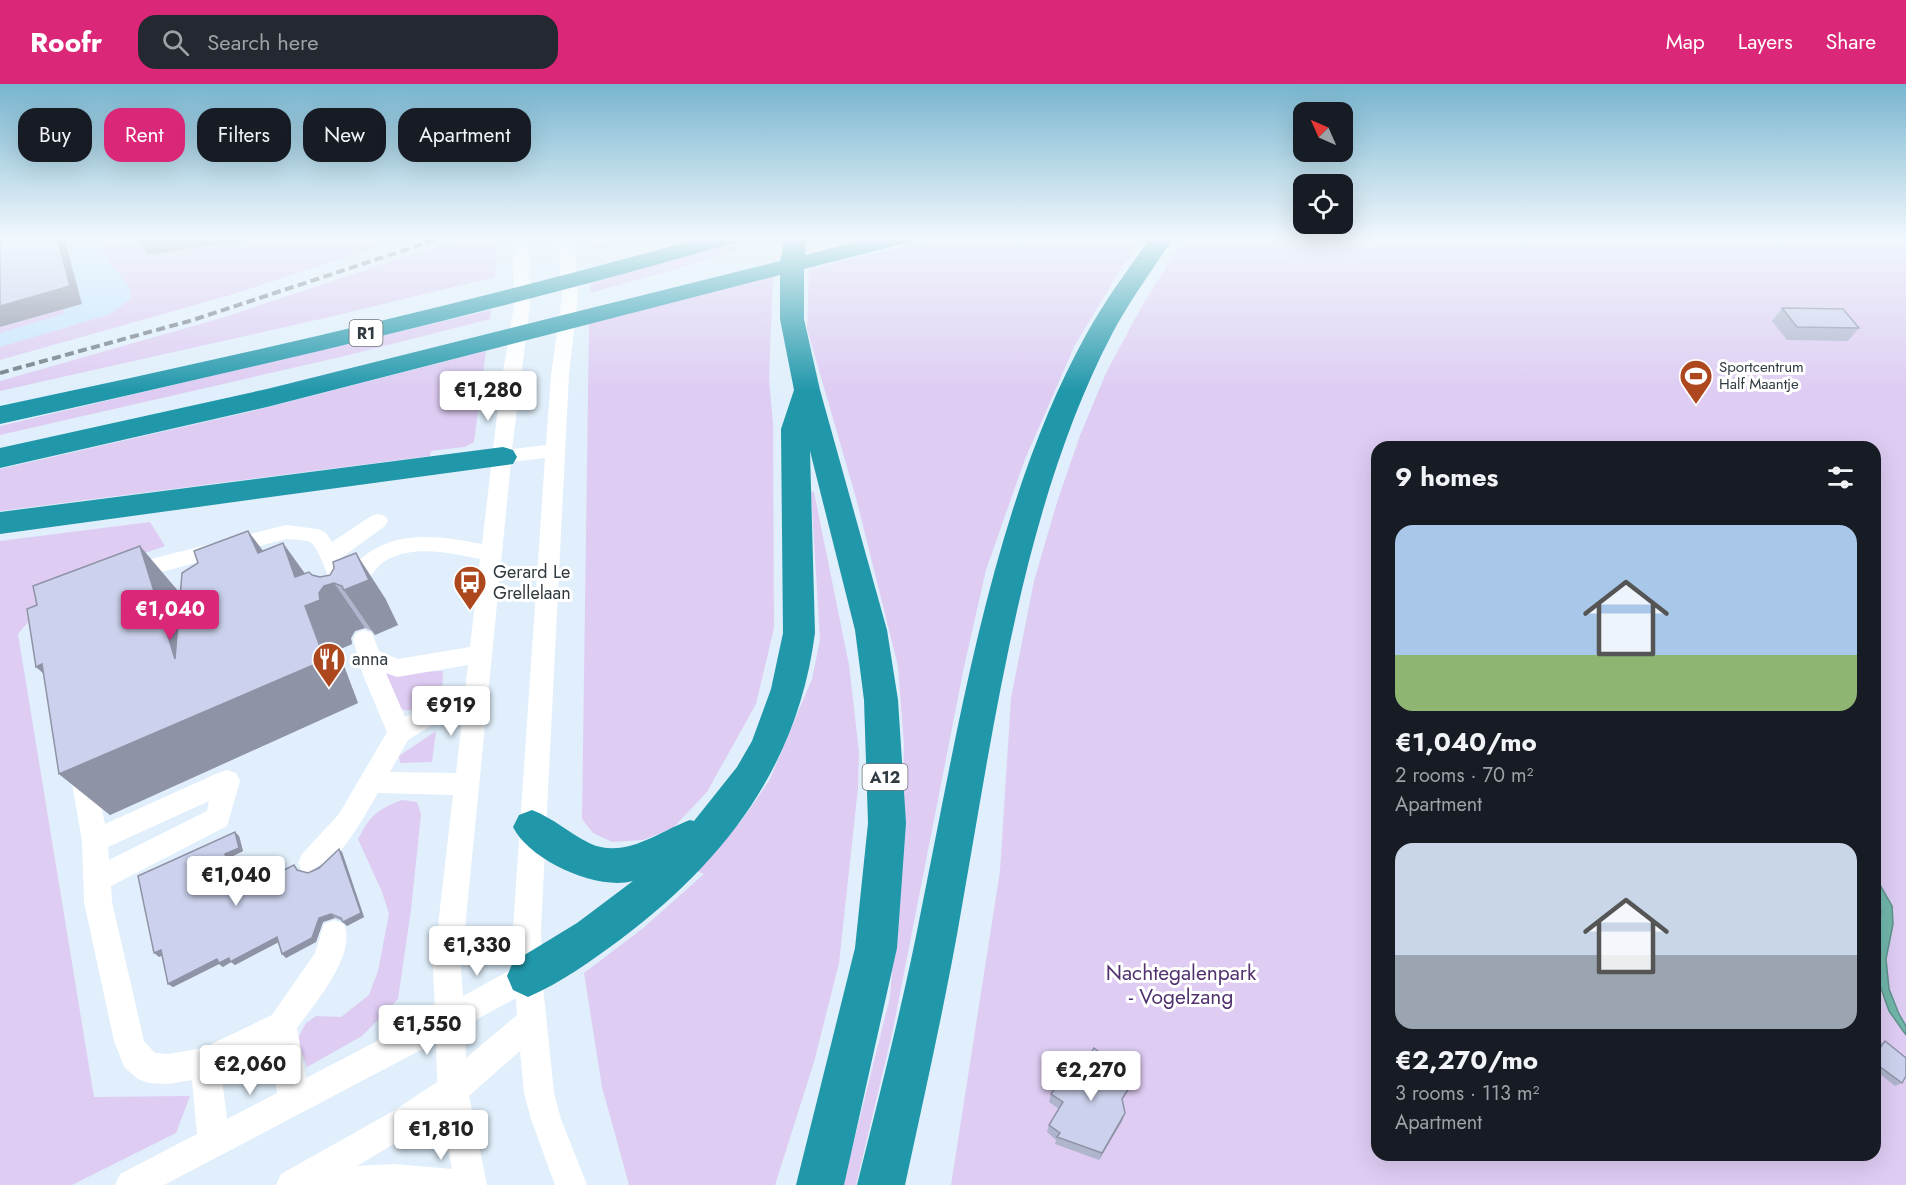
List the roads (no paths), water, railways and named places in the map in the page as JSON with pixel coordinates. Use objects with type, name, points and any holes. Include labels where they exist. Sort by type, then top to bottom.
[{"type":"highway","name":"R1","points":[[0,415],[364,333],[545,288]]},
{"type":"highway","name":"R1","points":[[0,447],[372,360],[641,288]]},
{"type":"highway","points":[[0,458],[267,398],[699,288]]},
{"type":"highway","name":"A12","points":[[792,288],[792,320],[807,390],[871,630],[881,700],[887,823],[876,948],[820,1185]]},
{"type":"highway","points":[[881,1185],[934,948],[964,784],[1003,607],[1039,473],[1078,376],[1128,288]]},
{"type":"highway","points":[[528,976],[572,951],[622,915],[664,877],[720,819],[751,777],[760,760],[785,698],[795,663],[800,605],[795,429],[807,390]]},
{"type":"highway","points":[[0,523],[503,457]]},
{"type":"highway","points":[[532,827],[565,852],[597,866],[616,867],[643,861],[720,819]]},
{"type":"street","points":[[471,1185],[453,1090],[447,969],[509,390],[522,306],[522,288]]},
{"type":"street","points":[[569,288],[555,450],[527,929],[528,976],[542,1108],[571,1185]]},
{"type":"street","points":[[503,457],[555,450]]},
{"type":"street","points":[[329,555],[378,521]]},
{"type":"street","points":[[106,579],[286,532],[299,532],[319,538],[329,555],[348,603],[361,571],[378,555],[401,545],[441,545],[492,554]]},
{"type":"street","points":[[399,733],[375,675],[367,648],[397,668],[453,660],[481,653]]},
{"type":"street","points":[[311,863],[348,822],[399,733],[447,704],[477,697]]},
{"type":"street","points":[[76,741],[94,841],[100,914],[129,1041],[135,1056],[149,1068],[168,1070],[205,1063],[282,1024],[328,959],[334,933]]},
{"type":"street","points":[[94,841],[227,781],[218,818],[96,880]]},
{"type":"street","points":[[371,782],[467,784]]},
{"type":"street","points":[[131,1185],[528,976]]},
{"type":"street","points":[[292,1185],[406,1121],[453,1090],[532,1021]]},
{"type":"street","points":[[282,1024],[294,1101]]},
{"type":"street","points":[[205,1063],[214,1142]]},
{"type":"street","points":[[292,1185],[394,1180],[457,1185]]},
{"type":"railway","points":[[0,373],[193,320],[289,288]]},
{"type":"place","name":"Sportcentrum Half Maantje","points":[[1696,405]]},
{"type":"place","name":"Gerard Le Grellelaan","points":[[470,611]]},
{"type":"place","name":"anna","points":[[329,688]]},
{"type":"park label","name":"Nachtegalenpark - Vogelzang","points":[[1181,985]]}]
